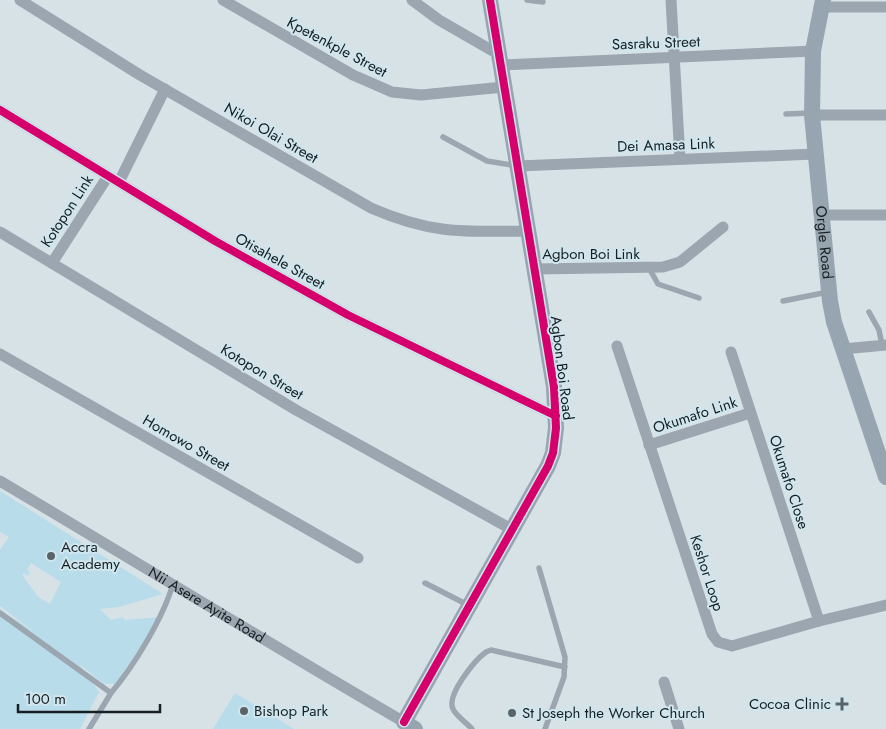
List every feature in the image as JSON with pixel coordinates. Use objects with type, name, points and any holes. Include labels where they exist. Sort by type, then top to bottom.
[{"type":"street","name":"Nikoi Olai Street","points":[[20,0],[165,89],[371,208],[402,222],[441,230],[463,232],[528,231]]},
{"type":"street","name":"Kpetenkple Street","points":[[224,0],[353,75],[392,92],[421,95],[504,87]]},
{"type":"street","points":[[412,0],[500,63]]},
{"type":"street","name":"Agbon Boi Road","points":[[409,726],[470,606],[548,466],[555,440],[554,386],[490,0]]},
{"type":"street","points":[[671,0],[680,159]]},
{"type":"street","points":[[822,4],[886,7]]},
{"type":"street","name":"Orgle Road","points":[[822,4],[813,51],[812,114],[829,292],[834,322],[886,477]]},
{"type":"street","name":"Sasraku Street","points":[[500,63],[673,58],[813,51]]},
{"type":"street","name":"Kotopon Link","points":[[119,182],[165,89]]},
{"type":"street","name":"Otisahele Street","points":[[0,110],[215,241],[348,315],[556,416]]},
{"type":"street","points":[[812,114],[886,115]]},
{"type":"street","name":"Dei Amasa Link","points":[[518,166],[815,154]]},
{"type":"street","name":"Kotopon Link","points":[[52,263],[108,176]]},
{"type":"street","points":[[821,215],[886,215]]},
{"type":"street","name":"Agbon Boi Link","points":[[534,269],[663,267],[680,262],[723,227]]},
{"type":"street","name":"Kotopon Street","points":[[0,232],[296,410],[513,530]]},
{"type":"street","points":[[843,349],[884,345]]},
{"type":"street","name":"Keshor Loop","points":[[617,346],[712,634],[718,642],[732,646],[819,621],[886,605]]},
{"type":"street","name":"Okumafo Close","points":[[731,352],[819,621]]},
{"type":"street","name":"Homowo Street","points":[[0,354],[358,558]]},
{"type":"street","name":"Okumafo Link","points":[[649,445],[750,413]]},
{"type":"street","name":"Nii Asere Ayite Road","points":[[0,481],[409,726]]},
{"type":"street","points":[[664,682],[679,729]]},
{"type":"lane","points":[[527,0],[543,2]]},
{"type":"lane","points":[[786,114],[812,114]]},
{"type":"lane","points":[[443,137],[487,161],[518,166]]},
{"type":"lane","name":"Agbon Boi Link","points":[[649,268],[658,284],[699,298]]},
{"type":"lane","points":[[783,301],[829,292]]},
{"type":"lane","points":[[869,312],[879,330],[884,345]]},
{"type":"lane","points":[[539,568],[565,657],[564,677],[544,729]]},
{"type":"lane","points":[[426,583],[470,606]]},
{"type":"lane","points":[[90,729],[162,613],[173,584]]},
{"type":"lane","points":[[0,614],[111,693]]},
{"type":"lane","points":[[472,729],[453,709],[451,702],[454,691],[486,652],[491,650],[565,667]]},
{"type":"shaded area","name":"Accra Academy","points":[[0,491],[163,594],[119,607],[100,609],[111,620],[123,617],[124,620],[160,617],[116,684],[104,684],[79,664],[99,692],[80,729],[0,729],[0,609],[37,634],[0,606],[0,550],[9,537],[0,532]],"holes":[[[31,563],[61,582],[50,604],[38,597],[23,576],[23,573],[28,576],[30,572],[27,570]]]},
{"type":"shaded area","name":"Bishop Park","points":[[235,693],[294,729],[213,729]]},
{"type":"cycle path","points":[[404,722],[548,466],[553,453],[556,428],[554,387],[490,0]]},
{"type":"cycle path","points":[[0,110],[215,241],[348,315],[556,416]]},
{"type":"place","name":"Accra Academy","points":[[51,556]]},
{"type":"place","name":"Cocoa Clinic","points":[[842,704]]},
{"type":"place","name":"Bishop Park","points":[[244,711]]},
{"type":"place","name":"St Joseph the Worker Church","points":[[512,713]]}]
